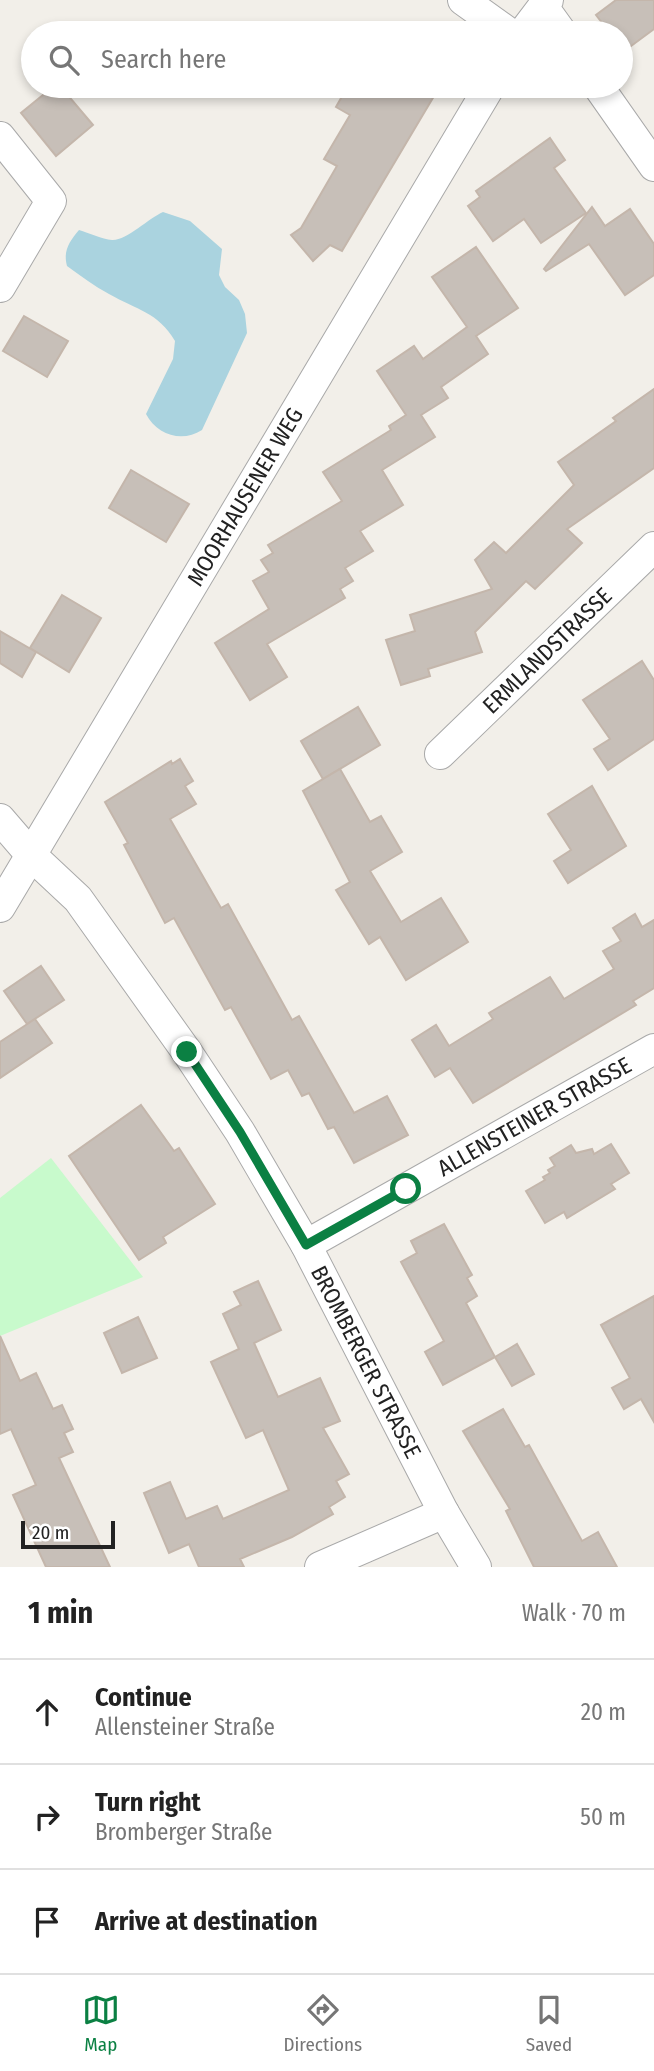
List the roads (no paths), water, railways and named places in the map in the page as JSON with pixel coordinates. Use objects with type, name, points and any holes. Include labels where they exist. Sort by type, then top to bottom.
[{"type":"street","points":[[463,0],[492,21]]},
{"type":"street","points":[[533,21],[546,4],[555,21]]},
{"type":"street","name":"MOORHAUSENER WEG","points":[[0,906],[483,98]]},
{"type":"street","points":[[606,98],[654,166]]},
{"type":"street","points":[[0,137],[51,201],[0,287]]},
{"type":"street","name":"ERMLANDSTRASSE","points":[[440,754],[654,548]]},
{"type":"street","name":"BROMBERGER STRASSE","points":[[0,819],[31,855],[78,899],[187,1052],[240,1132],[306,1245],[444,1513],[477,1567]]},
{"type":"street","name":"ALLENSTEINER STRASSE","points":[[306,1245],[654,1049]]},
{"type":"street","points":[[320,1567],[444,1513]]},
{"type":"water","points":[[163,212],[190,221],[222,249],[219,275],[225,287],[239,300],[245,314],[247,333],[202,430],[186,436],[163,432],[146,414],[173,359],[175,341],[154,318],[88,281],[67,266],[66,261],[68,247],[79,230],[112,240],[118,239]]}]
